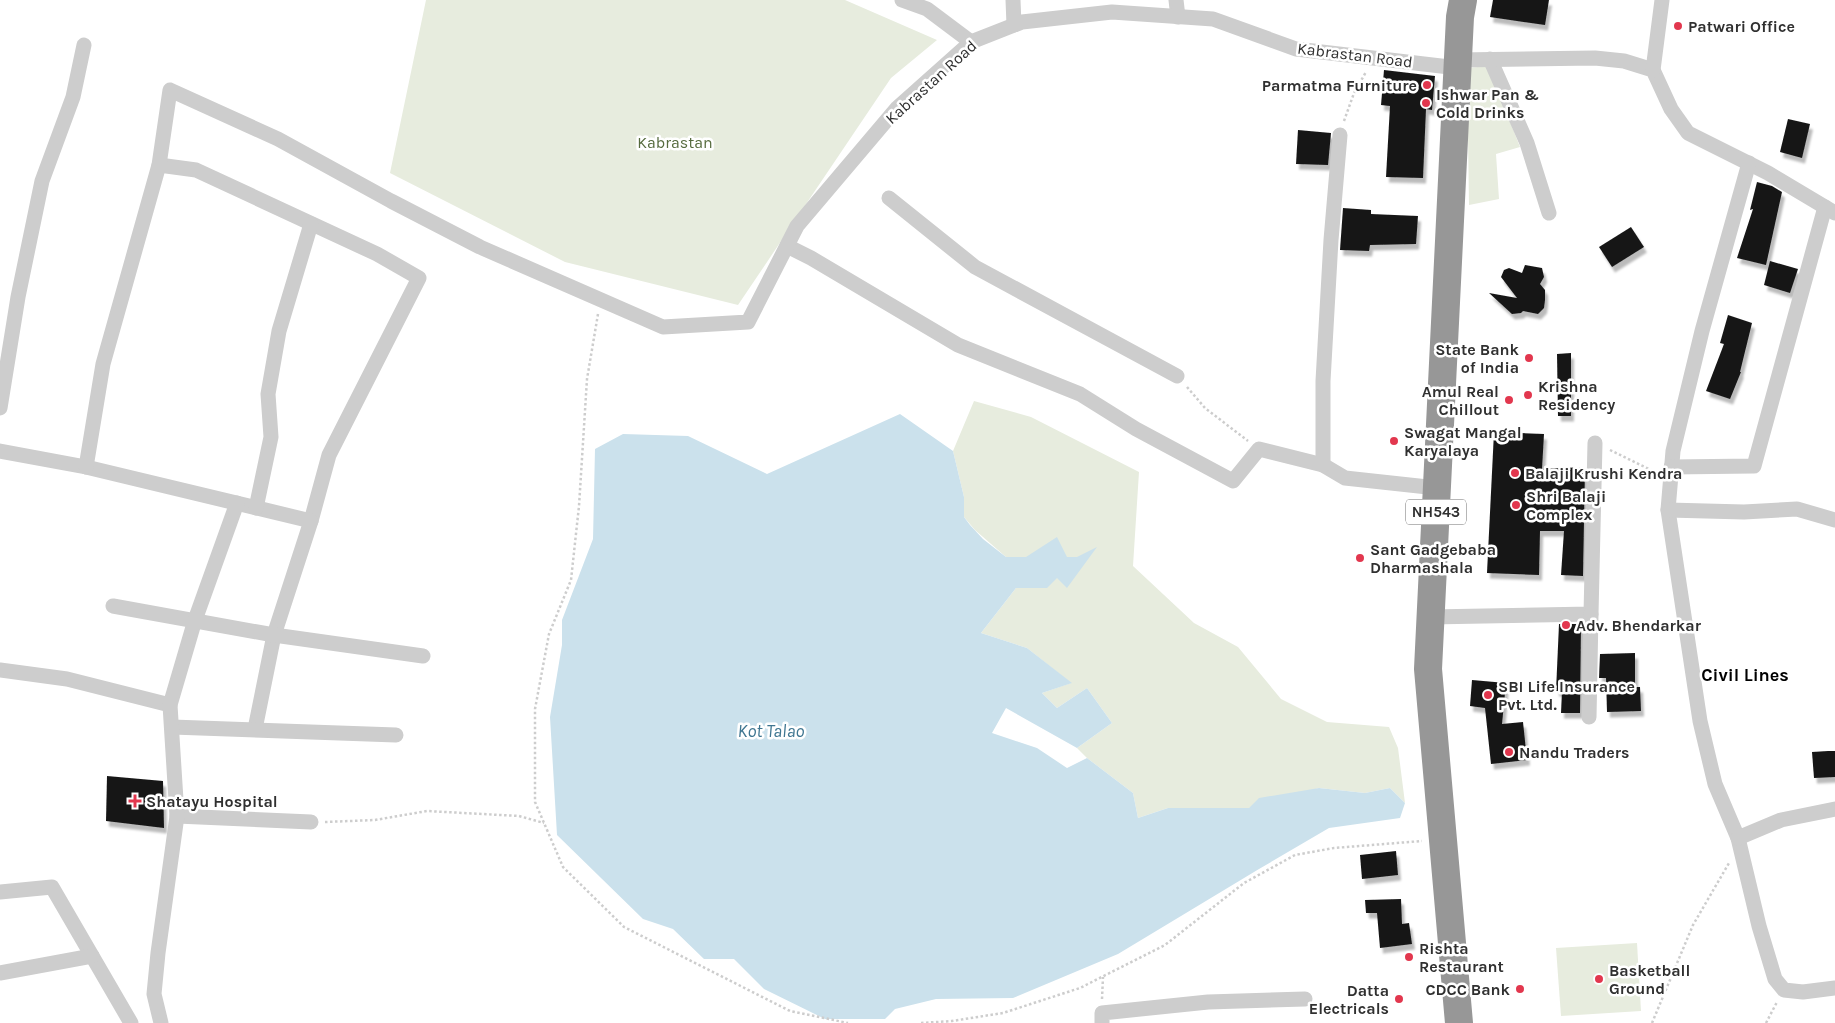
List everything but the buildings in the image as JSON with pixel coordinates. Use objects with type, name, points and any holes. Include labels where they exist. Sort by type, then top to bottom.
[{"type":"highway","name":"NH543","points":[[1459,1023],[1428,669],[1460,17],[1464,0]]},
{"type":"street","points":[[902,0],[927,8],[971,42]]},
{"type":"street","points":[[1013,0],[1014,25]]},
{"type":"street","points":[[1176,0],[1178,17]]},
{"type":"street","points":[[1662,0],[1653,70],[1671,109],[1688,133],[1749,163],[1830,210],[1754,466],[1671,473]]},
{"type":"street","name":"Kabrastan Road","points":[[601,299],[663,327],[748,322],[797,226],[897,108],[971,42],[1022,22],[1102,7],[1112,12],[1213,19],[1296,50],[1458,64],[1490,60],[1595,58],[1624,61],[1653,70]]},
{"type":"street","points":[[0,408],[18,297],[42,181],[73,97],[84,45]]},
{"type":"street","points":[[1490,60],[1527,143],[1549,213]]},
{"type":"street","points":[[86,467],[103,364],[159,165],[170,90],[278,139],[480,247],[601,299]]},
{"type":"street","points":[[1323,465],[1323,381],[1331,240],[1340,135]]},
{"type":"street","points":[[1749,163],[1702,331],[1673,451],[1668,510],[1700,721],[1714,784],[1739,841],[1759,926],[1775,979],[1784,990],[1803,992],[1835,988]]},
{"type":"street","points":[[159,165],[196,170],[377,254],[419,278],[329,455],[311,521],[274,634],[255,729]]},
{"type":"street","points":[[889,198],[975,267],[1177,376]]},
{"type":"street","points":[[256,508],[271,437],[268,394],[279,331],[311,224]]},
{"type":"street","points":[[787,246],[811,258],[958,345],[1080,394],[1136,429],[1233,481],[1259,449],[1323,465],[1344,478],[1437,488]]},
{"type":"street","points":[[1589,717],[1595,443]]},
{"type":"street","points":[[0,451],[86,467],[311,521]]},
{"type":"street","points":[[161,1023],[154,994],[177,816],[170,705],[195,620],[237,503]]},
{"type":"street","points":[[1668,510],[1744,512],[1797,509],[1835,520]]},
{"type":"street","points":[[113,606],[274,634],[423,656]]},
{"type":"street","points":[[1430,616],[1591,614]]},
{"type":"street","points":[[0,670],[67,679],[170,705]]},
{"type":"street","points":[[172,727],[396,735]]},
{"type":"street","points":[[1739,841],[1781,820],[1835,809]]},
{"type":"street","points":[[177,816],[311,822]]},
{"type":"street","points":[[0,892],[52,887],[131,1023]]},
{"type":"street","points":[[0,973],[92,956]]},
{"type":"street","points":[[1102,1018],[1208,1002],[1305,999]]},
{"type":"path","points":[[1340,135],[1354,93],[1374,58]]},
{"type":"path","points":[[601,299],[587,380],[579,506],[570,580],[549,634],[534,710],[536,802],[563,867],[624,927],[790,1011],[848,1023]]},
{"type":"path","points":[[1177,376],[1205,408],[1259,449]]},
{"type":"path","points":[[1595,443],[1671,473]]},
{"type":"path","points":[[311,822],[375,820],[427,811],[519,816],[544,823]]},
{"type":"path","points":[[921,1023],[952,1021],[1003,1013],[1080,988],[1165,945],[1244,883],[1295,855],[1334,848],[1443,839]]},
{"type":"path","points":[[1652,1023],[1693,924],[1739,841]]},
{"type":"path","points":[[1102,1018],[1103,976]]},
{"type":"path","points":[[1766,1023],[1784,990]]},
{"type":"green space","name":"Kabrastan","points":[[426,0],[845,0],[937,40],[891,78],[738,305],[565,262],[390,173]]},
{"type":"green space","points":[[1488,66],[1520,147],[1496,154],[1499,199],[1469,205],[1467,68]]},
{"type":"green space","points":[[974,401],[1031,417],[1139,472],[1133,566],[1194,623],[1238,647],[1281,699],[1327,722],[1389,727],[1398,748],[1405,803],[1390,788],[1365,793],[1319,788],[1249,808],[1168,808],[1138,818],[1133,793],[1087,758],[1077,748],[1112,723],[1087,688],[1057,708],[1042,693],[1071,683],[1027,648],[981,633],[1016,588],[1026,557],[1006,557],[975,530],[964,517],[964,497],[953,451]]},
{"type":"green space","name":"Basketball Ground","points":[[1637,943],[1641,1011],[1561,1016],[1556,948]]},
{"type":"water","name":"Kot Talao","points":[[900,414],[953,451],[964,497],[964,517],[983,539],[1006,557],[1026,557],[1057,537],[1067,557],[1077,557],[1097,547],[1067,588],[1057,578],[1047,588],[1016,588],[981,633],[1027,648],[1072,683],[1042,693],[1057,708],[1087,688],[1112,723],[1077,748],[1006,708],[992,733],[1037,748],[1067,768],[1087,758],[1133,793],[1138,818],[1168,808],[1249,808],[1259,798],[1319,788],[1365,793],[1390,788],[1405,803],[1400,818],[1329,828],[1118,954],[1013,998],[936,999],[895,1009],[885,1019],[825,1019],[764,989],[734,959],[704,959],[673,929],[643,919],[557,835],[550,717],[562,645],[562,620],[593,539],[595,449],[623,434],[688,436],[767,474]]},
{"type":"place","name":"Patwari Office","points":[[1678,26]]},
{"type":"place","name":"Parmatma Furniture","points":[[1427,85]]},
{"type":"place","name":"Ishwar Pan & Cold Drinks","points":[[1426,103]]},
{"type":"place","name":"State Bank of India","points":[[1529,358]]},
{"type":"place","name":"Krishna Residency","points":[[1528,395]]},
{"type":"place","name":"Amul Real Chillout","points":[[1509,400]]},
{"type":"place","name":"Swagat Mangal Karyalaya","points":[[1394,441]]},
{"type":"place","name":"Balaji Krushi Kendra","points":[[1515,473]]},
{"type":"place","name":"Shri Balaji Complex","points":[[1516,505]]},
{"type":"place","name":"Sant Gadgebaba Dharmashala","points":[[1360,558]]},
{"type":"place","name":"Adv. Bhendarkar","points":[[1566,625]]},
{"type":"place","name":"SBI Life Insurance Pvt. Ltd.","points":[[1488,695]]},
{"type":"place","name":"Nandu Traders","points":[[1509,752]]},
{"type":"place","name":"Shatayu Hospital","points":[[135,801]]},
{"type":"place","name":"Rishta Restaurant","points":[[1409,957]]},
{"type":"place","name":"Basketball Ground","points":[[1599,979]]},
{"type":"place","name":"CDCC Bank","points":[[1520,989]]},
{"type":"place","name":"Datta Electricals","points":[[1399,999]]},
{"type":"district","name":"Civil Lines","points":[[1745,675]]}]
